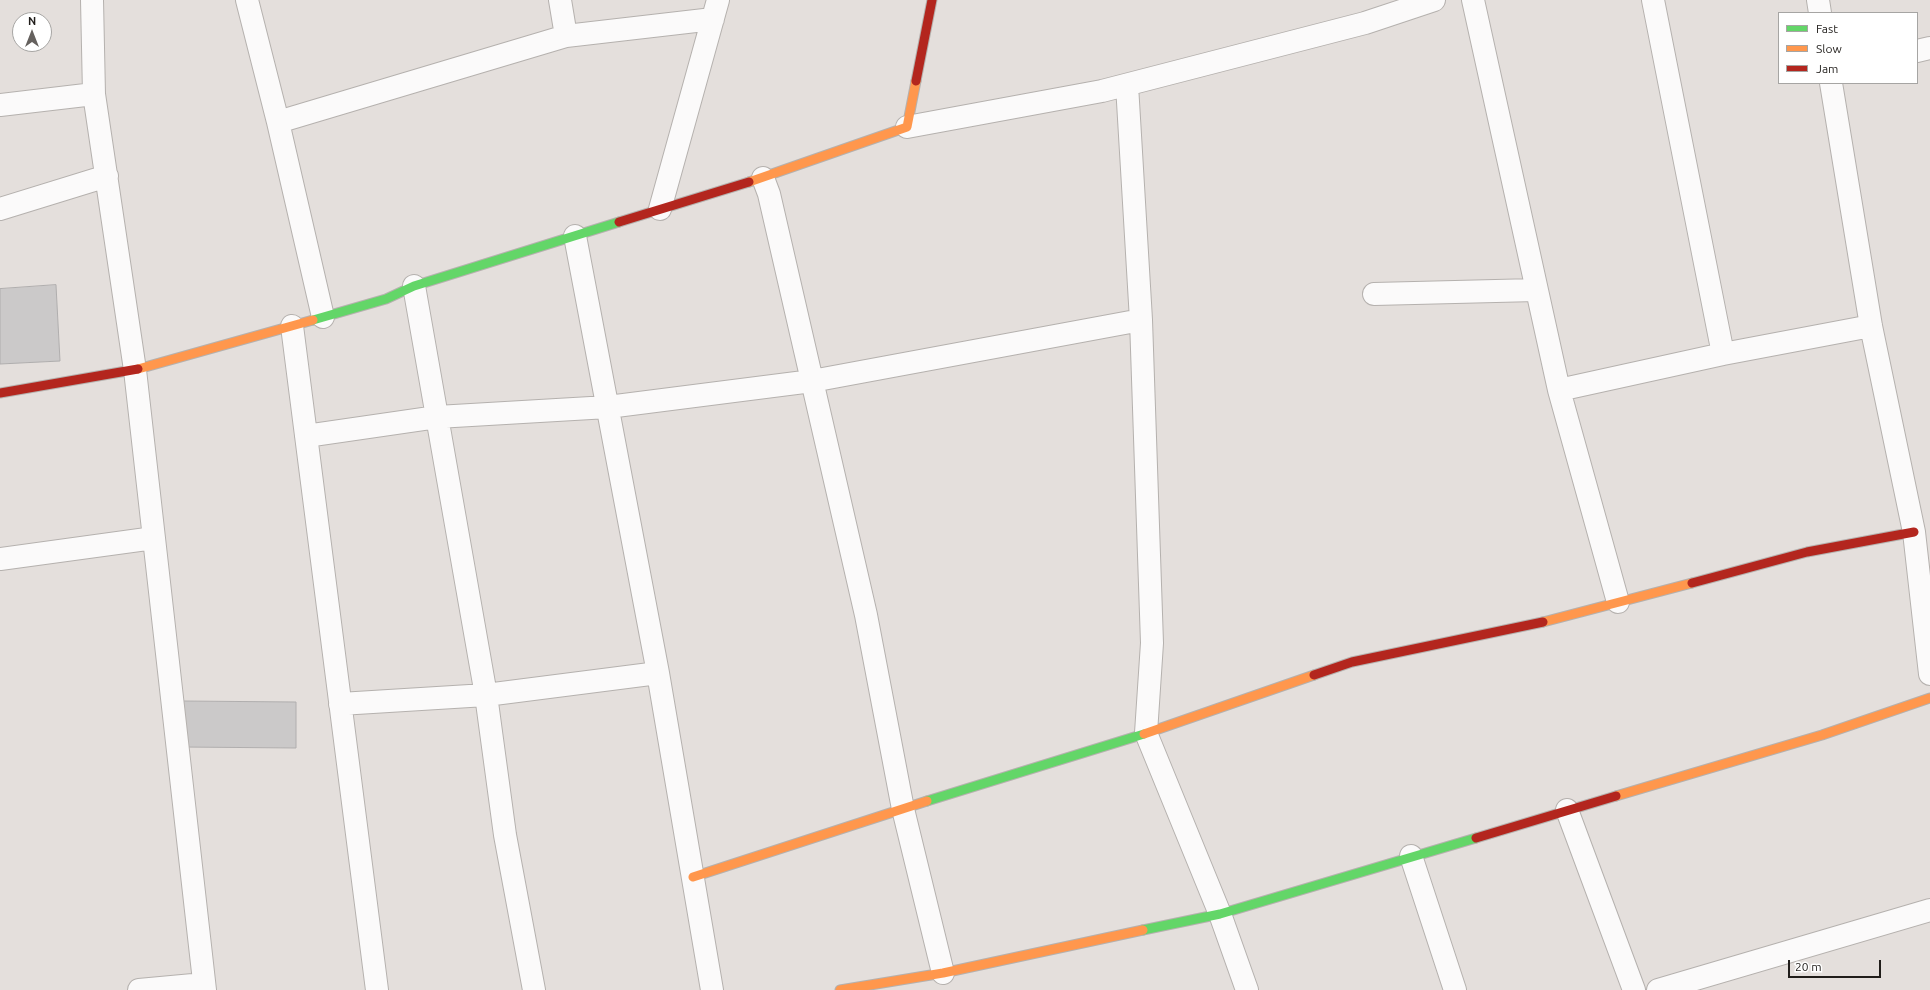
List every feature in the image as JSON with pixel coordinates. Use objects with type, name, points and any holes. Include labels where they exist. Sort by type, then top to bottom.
[{"type":"street","points":[[92,0],[94,94],[135,370],[205,987],[139,990]]},
{"type":"street","points":[[247,0],[278,122],[323,318]]},
{"type":"street","points":[[560,0],[566,36]]},
{"type":"street","points":[[907,127],[932,0]]},
{"type":"street","points":[[0,393],[135,370],[386,300],[414,286],[660,208],[763,178],[907,127],[1102,91],[1127,85],[1365,22],[1434,0]]},
{"type":"street","points":[[1473,0],[1559,390],[1618,602]]},
{"type":"street","points":[[1653,0],[1723,354]]},
{"type":"street","points":[[1818,0],[1820,12]]},
{"type":"street","points":[[278,122],[566,36],[716,10],[660,208]]},
{"type":"street","points":[[1918,51],[1930,48]]},
{"type":"street","points":[[1830,84],[1871,326],[1914,532],[1930,674]]},
{"type":"street","points":[[1127,85],[1141,320],[1152,643],[1146,733],[1220,914],[1247,990]]},
{"type":"street","points":[[0,105],[94,94]]},
{"type":"street","points":[[0,209],[107,176]]},
{"type":"street","points":[[763,178],[769,194],[866,615],[903,809],[943,973]]},
{"type":"street","points":[[575,236],[658,673],[712,990]]},
{"type":"street","points":[[414,286],[486,695],[505,835],[534,990]]},
{"type":"street","points":[[1374,294],[1536,290]]},
{"type":"street","points":[[306,436],[437,417],[608,407],[812,381],[1141,320]]},
{"type":"street","points":[[292,326],[377,990]]},
{"type":"street","points":[[1559,390],[1723,354],[1871,326]]},
{"type":"street","points":[[693,877],[1146,733],[1352,662],[1561,618],[1808,552],[1914,532]]},
{"type":"street","points":[[0,559],[154,538]]},
{"type":"street","points":[[340,704],[486,695],[658,673]]},
{"type":"street","points":[[840,990],[943,973],[1220,914],[1822,735],[1930,698]]},
{"type":"street","points":[[1567,810],[1634,990]]},
{"type":"street","points":[[1411,856],[1455,990]]},
{"type":"street","points":[[1658,990],[1930,910]]},
{"type":"building","points":[[56,285],[60,361],[0,364],[0,289]]},
{"type":"building","points":[[182,701],[296,702],[296,748],[181,747]]},
{"type":"traffic: fast","points":[[313,320],[386,299],[414,286],[619,222]]},
{"type":"traffic: fast","points":[[927,801],[1144,734]]},
{"type":"traffic: fast","points":[[1143,930],[1220,914],[1476,838]]},
{"type":"traffic: slow","points":[[749,182],[907,127],[916,81]]},
{"type":"traffic: slow","points":[[138,369],[313,320]]},
{"type":"traffic: slow","points":[[1543,622],[1692,583]]},
{"type":"traffic: slow","points":[[1144,734],[1314,675]]},
{"type":"traffic: slow","points":[[1616,796],[1822,735],[1930,698]]},
{"type":"traffic: slow","points":[[693,877],[927,801]]},
{"type":"traffic: slow","points":[[840,990],[943,973],[1143,930]]},
{"type":"traffic: jam","points":[[916,81],[932,0]]},
{"type":"traffic: jam","points":[[619,222],[749,182]]},
{"type":"traffic: jam","points":[[0,393],[138,369]]},
{"type":"traffic: jam","points":[[1692,583],[1807,552],[1914,532]]},
{"type":"traffic: jam","points":[[1314,675],[1352,662],[1543,622]]},
{"type":"traffic: jam","points":[[1476,838],[1616,796]]}]
